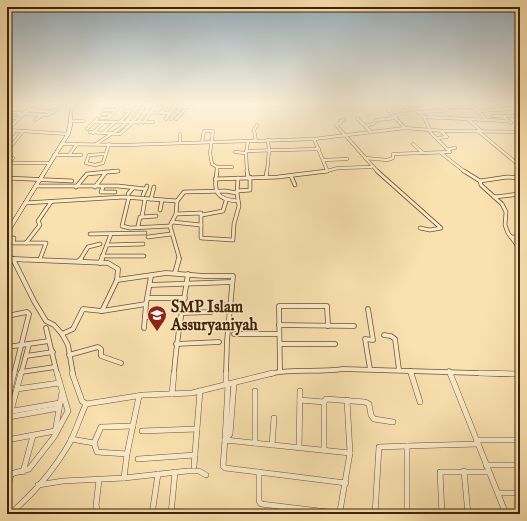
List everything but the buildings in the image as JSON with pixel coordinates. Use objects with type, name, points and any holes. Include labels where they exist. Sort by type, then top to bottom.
[{"type":"main road","points":[[7,233],[68,134],[70,127]]},
{"type":"street","points":[[98,127],[92,132],[120,134],[127,127]]},
{"type":"street","points":[[103,133],[109,127]]},
{"type":"street","points":[[95,144],[114,134],[121,127]]},
{"type":"street","points":[[256,127],[254,130],[256,141]]},
{"type":"street","points":[[338,127],[371,167],[404,197],[420,208],[441,228],[430,230],[420,228]]},
{"type":"street","points":[[367,127],[371,132]]},
{"type":"street","points":[[476,127],[520,166]]},
{"type":"street","points":[[61,144],[125,145],[180,142],[248,142],[314,139],[406,128],[441,131],[519,132]]},
{"type":"street","points":[[7,130],[68,134]]},
{"type":"street","points":[[428,130],[449,149],[455,148]]},
{"type":"street","points":[[7,141],[15,131]]},
{"type":"street","points":[[8,150],[23,131]]},
{"type":"street","points":[[202,142],[204,131],[213,131],[210,158],[212,164],[217,167],[232,167]]},
{"type":"street","points":[[436,138],[447,138],[441,131]]},
{"type":"street","points":[[180,134],[180,142]]},
{"type":"street","points":[[314,139],[327,170]]},
{"type":"street","points":[[266,177],[269,151],[268,140]]},
{"type":"street","points":[[175,273],[179,257],[171,234],[170,226],[176,214],[177,201],[184,192],[237,192],[250,190],[246,152],[248,142]]},
{"type":"street","points":[[69,155],[77,144]]},
{"type":"street","points":[[105,154],[89,155],[86,163],[90,165],[101,164],[106,156],[105,154],[109,144]]},
{"type":"street","points":[[413,144],[423,153]]},
{"type":"street","points":[[235,152],[319,149]]},
{"type":"street","points":[[365,158],[387,160],[393,158],[393,154],[441,153],[450,152],[449,149]]},
{"type":"street","points":[[441,153],[455,165],[480,181],[507,177],[520,178]]},
{"type":"street","points":[[54,155],[81,155]]},
{"type":"street","points":[[7,163],[12,158]]},
{"type":"street","points":[[324,160],[347,159]]},
{"type":"street","points":[[7,163],[49,163]]},
{"type":"street","points":[[217,167],[215,179],[217,192],[221,199],[226,201],[238,201]]},
{"type":"street","points":[[215,179],[291,176],[327,170],[371,167]]},
{"type":"street","points":[[76,187],[87,174],[118,171]]},
{"type":"street","points":[[94,187],[106,172]]},
{"type":"street","points":[[291,176],[295,186]]},
{"type":"street","points":[[202,215],[200,237],[233,240],[234,224],[239,206],[237,192],[238,178]]},
{"type":"street","points":[[8,179],[72,181]]},
{"type":"street","points":[[480,181],[480,185],[502,204],[506,212],[506,225],[511,237],[520,248]]},
{"type":"street","points":[[36,186],[118,186],[146,188],[142,217],[140,217],[138,226]]},
{"type":"street","points":[[103,187],[102,192],[114,193],[118,186]]},
{"type":"street","points":[[151,199],[154,187]]},
{"type":"street","points":[[133,188],[128,196],[122,226],[130,228],[170,226]]},
{"type":"street","points":[[494,197],[520,194]]},
{"type":"street","points":[[25,203],[128,196],[177,201]]},
{"type":"street","points":[[160,210],[162,200]]},
{"type":"street","points":[[176,214],[198,213],[202,215],[223,211],[226,201]]},
{"type":"street","points":[[26,243],[40,225],[38,221],[51,202]]},
{"type":"street","points":[[142,217],[156,216]]},
{"type":"street","points":[[172,222],[200,225]]},
{"type":"street","points":[[90,234],[171,234]]},
{"type":"street","points":[[100,263],[111,234]]},
{"type":"street","points":[[511,237],[520,237]]},
{"type":"street","points":[[7,238],[14,238],[13,243],[46,243],[40,259]]},
{"type":"street","points":[[79,261],[88,247],[100,244]]},
{"type":"street","points":[[106,245],[143,244]]},
{"type":"street","points":[[7,252],[11,255],[34,301],[46,321],[54,325],[62,334],[68,345],[76,386],[82,401],[86,404]]},
{"type":"street","points":[[102,256],[144,256]]},
{"type":"street","points":[[13,259],[79,261],[112,264],[116,266],[119,272],[117,280],[102,311]]},
{"type":"street","points":[[117,280],[175,273],[204,276],[233,276],[227,341],[227,385],[223,466],[225,468],[346,483]]},
{"type":"street","points":[[172,394],[176,344],[183,313],[188,274]]},
{"type":"street","points":[[144,328],[146,304],[151,276]]},
{"type":"street","points":[[150,285],[232,282]]},
{"type":"street","points":[[148,298],[185,298]]},
{"type":"street","points":[[62,334],[73,329],[83,309],[102,311],[146,304]]},
{"type":"street","points":[[183,313],[211,312],[218,305],[231,306]]},
{"type":"street","points":[[280,371],[278,308],[280,305],[326,306],[328,326]]},
{"type":"street","points":[[368,309],[373,340],[365,339],[370,369]]},
{"type":"street","points":[[7,316],[29,313],[7,402]]},
{"type":"street","points":[[145,318],[161,318]]},
{"type":"street","points":[[279,325],[354,326]]},
{"type":"street","points":[[7,489],[9,475],[29,469],[55,434],[68,411],[59,383],[53,352],[46,328]]},
{"type":"street","points":[[234,334],[279,334]]},
{"type":"street","points":[[384,335],[391,336],[394,339],[399,370]]},
{"type":"street","points":[[7,347],[49,341]]},
{"type":"street","points":[[176,344],[218,342]]},
{"type":"street","points":[[7,426],[29,344]]},
{"type":"street","points":[[280,344],[335,344]]},
{"type":"street","points":[[69,355],[98,347],[101,350],[101,356],[121,363]]},
{"type":"street","points":[[26,356],[53,352]]},
{"type":"street","points":[[22,372],[55,367]]},
{"type":"street","points":[[86,404],[139,396],[200,391],[280,371],[326,372],[343,369],[370,369],[520,374]]},
{"type":"street","points":[[410,371],[420,402]]},
{"type":"street","points":[[449,371],[488,472],[499,493],[506,514]]},
{"type":"street","points":[[17,389],[59,383]]},
{"type":"street","points":[[225,440],[230,434],[234,383]]},
{"type":"street","points":[[299,448],[300,390]]},
{"type":"street","points":[[55,434],[62,391]]},
{"type":"street","points":[[194,466],[200,391]]},
{"type":"street","points":[[255,391],[255,443]]},
{"type":"street","points":[[124,478],[126,454],[139,396]]},
{"type":"street","points":[[300,400],[324,402],[326,399],[330,399],[365,402],[369,404],[371,415],[374,419],[393,422]]},
{"type":"street","points":[[259,472],[259,501],[261,504],[336,513],[340,511],[350,453],[347,400]]},
{"type":"street","points":[[324,402],[324,450]]},
{"type":"street","points":[[10,514],[20,506],[49,472],[71,439],[86,404]]},
{"type":"street","points":[[9,414],[59,405]]},
{"type":"street","points":[[272,445],[274,418]]},
{"type":"street","points":[[126,454],[97,452],[94,443],[101,427],[133,426]]},
{"type":"street","points":[[142,431],[196,429]]},
{"type":"street","points":[[7,440],[55,434]]},
{"type":"street","points":[[23,472],[33,436]]},
{"type":"street","points":[[71,439],[94,443]]},
{"type":"street","points":[[225,440],[350,453]]},
{"type":"street","points":[[375,514],[379,447],[520,440]]},
{"type":"street","points":[[407,446],[407,514]]},
{"type":"street","points":[[138,459],[194,455]]},
{"type":"street","points":[[486,465],[520,465]]},
{"type":"street","points":[[38,485],[175,472],[199,471],[206,475]]},
{"type":"street","points":[[464,471],[468,514]]},
{"type":"street","points":[[171,514],[175,472]]},
{"type":"street","points":[[442,514],[440,472],[488,472]]},
{"type":"street","points":[[152,514],[158,474]]},
{"type":"street","points":[[99,480],[96,506],[99,514]]},
{"type":"street","points":[[499,493],[520,493]]},
{"type":"place","name":"SMP Islam Assuryaniyah","points":[[157,332]]}]
